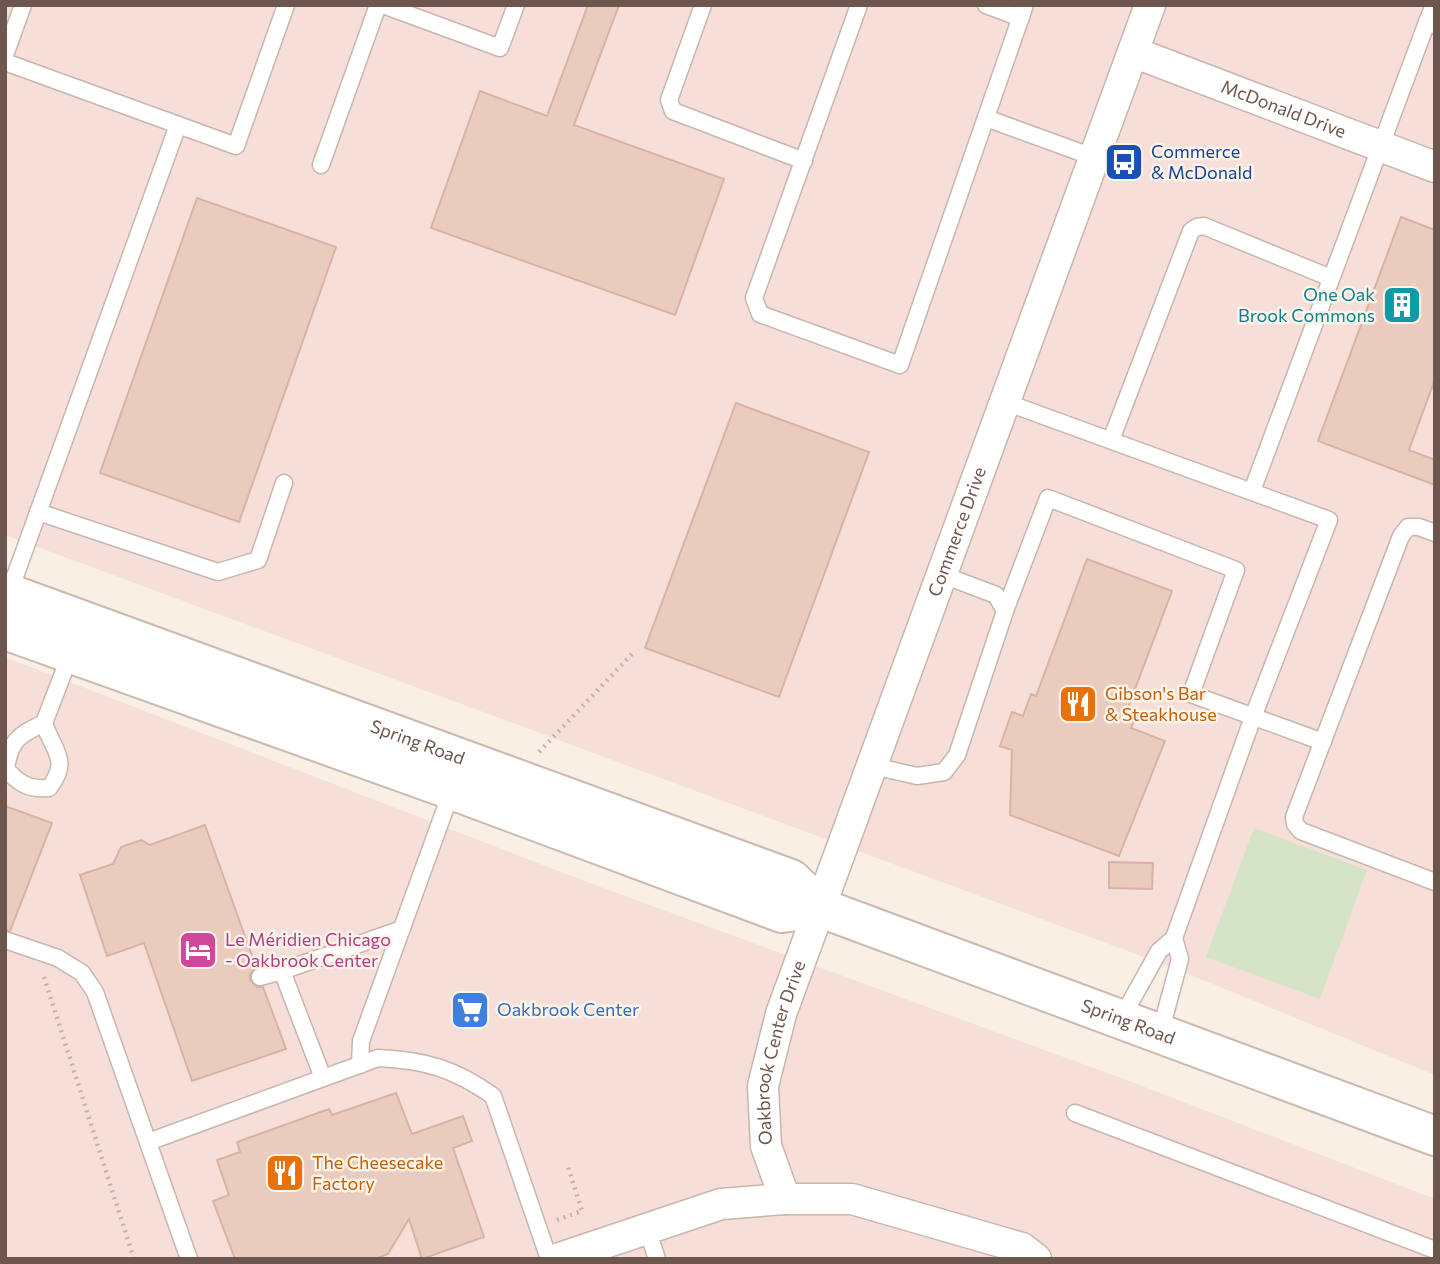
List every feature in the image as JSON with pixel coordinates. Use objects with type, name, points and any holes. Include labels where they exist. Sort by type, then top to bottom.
[{"type":"street","name":"Commerce Drive","points":[[821,908],[1150,5]]},
{"type":"street","name":"McDonald Drive","points":[[1133,52],[1435,167]]},
{"type":"street","name":"Spring Road","points":[[7,592],[790,879],[821,908],[1435,1136]]},
{"type":"street","name":"Spring Road","points":[[5,630],[782,912],[821,908]]},
{"type":"street","name":"Oakbrook Center Drive","points":[[785,1199],[766,1146],[763,1086],[781,1014],[821,908]]},
{"type":"street","points":[[557,1259],[721,1204],[785,1199],[852,1199],[1022,1248],[1036,1259]]},
{"type":"lane","points":[[5,55],[23,5]]},
{"type":"lane","points":[[5,62],[236,146],[286,5]]},
{"type":"lane","points":[[321,165],[381,5],[500,48],[516,5]]},
{"type":"lane","points":[[703,5],[669,100],[673,111],[804,161]]},
{"type":"lane","points":[[859,5],[754,298],[760,314],[900,365],[1023,11],[986,5]]},
{"type":"lane","points":[[1252,491],[1380,146],[1431,24],[1434,5]]},
{"type":"lane","points":[[986,118],[1093,157]]},
{"type":"lane","points":[[7,592],[178,125]]},
{"type":"lane","points":[[1111,440],[1191,231],[1204,226],[1331,278]]},
{"type":"lane","points":[[1005,402],[1329,520],[1253,717],[1174,938],[1159,951],[1121,1019]]},
{"type":"lane","points":[[38,512],[218,572],[258,560],[284,483]]},
{"type":"lane","points":[[873,766],[917,776],[944,772],[957,755],[1005,611],[1048,498],[1236,570],[1191,694],[1322,742]]},
{"type":"lane","points":[[1435,533],[1419,527],[1408,527],[1401,536],[1294,817],[1295,824],[1301,831],[1435,881]]},
{"type":"lane","points":[[943,575],[996,595],[1005,611]]},
{"type":"lane","points":[[44,723],[71,653]]},
{"type":"lane","points":[[360,1065],[361,1041],[452,790]]},
{"type":"lane","points":[[260,978],[402,929]]},
{"type":"lane","points":[[1160,1033],[1180,959],[1174,938]]},
{"type":"lane","points":[[5,940],[58,958],[82,973],[95,992],[188,1259]]},
{"type":"lane","points":[[282,971],[323,1078]]},
{"type":"lane","points":[[148,1142],[378,1058],[402,1059],[447,1068],[493,1096],[549,1259]]},
{"type":"lane","points":[[1075,1113],[1435,1250]]},
{"type":"lane","points":[[647,1229],[657,1259]]},
{"type":"path","points":[[539,752],[632,654]]},
{"type":"path","points":[[44,977],[134,1259]]},
{"type":"path","points":[[556,1220],[582,1211],[568,1167]]},
{"type":"shaded area","points":[[5,5],[1435,5],[1435,1075],[1171,967],[5,535]]},
{"type":"shaded area","name":"Oakbrook Center","points":[[5,657],[587,882],[1129,1081],[1435,1199],[1435,1259],[5,1259]]},
{"type":"green space","points":[[1254,828],[1367,870],[1320,999],[1206,957]]},
{"type":"building","points":[[588,5],[619,5],[574,125],[724,179],[675,315],[431,228],[480,91],[547,116]]},
{"type":"building","points":[[197,198],[336,247],[239,522],[100,473]]},
{"type":"building","name":"One Oak Brook Commons","points":[[1401,217],[1435,230],[1435,379],[1409,450],[1435,460],[1435,485],[1318,441]]},
{"type":"building","points":[[736,403],[869,452],[779,697],[645,648]]},
{"type":"building","name":"Gibson's Bar & Steakhouse","points":[[1087,559],[1172,591],[1126,713],[1136,716],[1131,728],[1165,741],[1119,856],[1010,815],[1012,750],[1000,746],[1012,712],[1023,716],[1031,694],[1036,696]]},
{"type":"building","points":[[5,806],[52,823],[10,931],[5,930]]},
{"type":"building","name":"Le Méridien Chicago - Oakbrook Center","points":[[205,825],[256,967],[250,974],[250,980],[257,987],[263,987],[286,1049],[192,1081],[144,943],[107,956],[80,875],[113,864],[121,847],[141,840],[150,845]]},
{"type":"building","points":[[1109,862],[1153,863],[1152,889],[1109,888]]},
{"type":"building","name":"The Cheesecake Factory","points":[[396,1093],[412,1134],[463,1116],[472,1141],[453,1148],[484,1237],[422,1259],[409,1219],[388,1254],[375,1259],[235,1259],[213,1201],[229,1195],[217,1160],[240,1152],[237,1142],[329,1109],[332,1115]]},
{"type":"place","name":"Commerce & McDonald","points":[[1124,162]]},
{"type":"place","name":"One Oak Brook Commons","points":[[1402,305]]},
{"type":"place","name":"Gibson's Bar & Steakhouse","points":[[1078,704]]},
{"type":"place","name":"Le Méridien Chicago - Oakbrook Center","points":[[198,950]]},
{"type":"place","name":"Oakbrook Center","points":[[470,1010]]},
{"type":"place","name":"The Cheesecake Factory","points":[[285,1173]]}]
